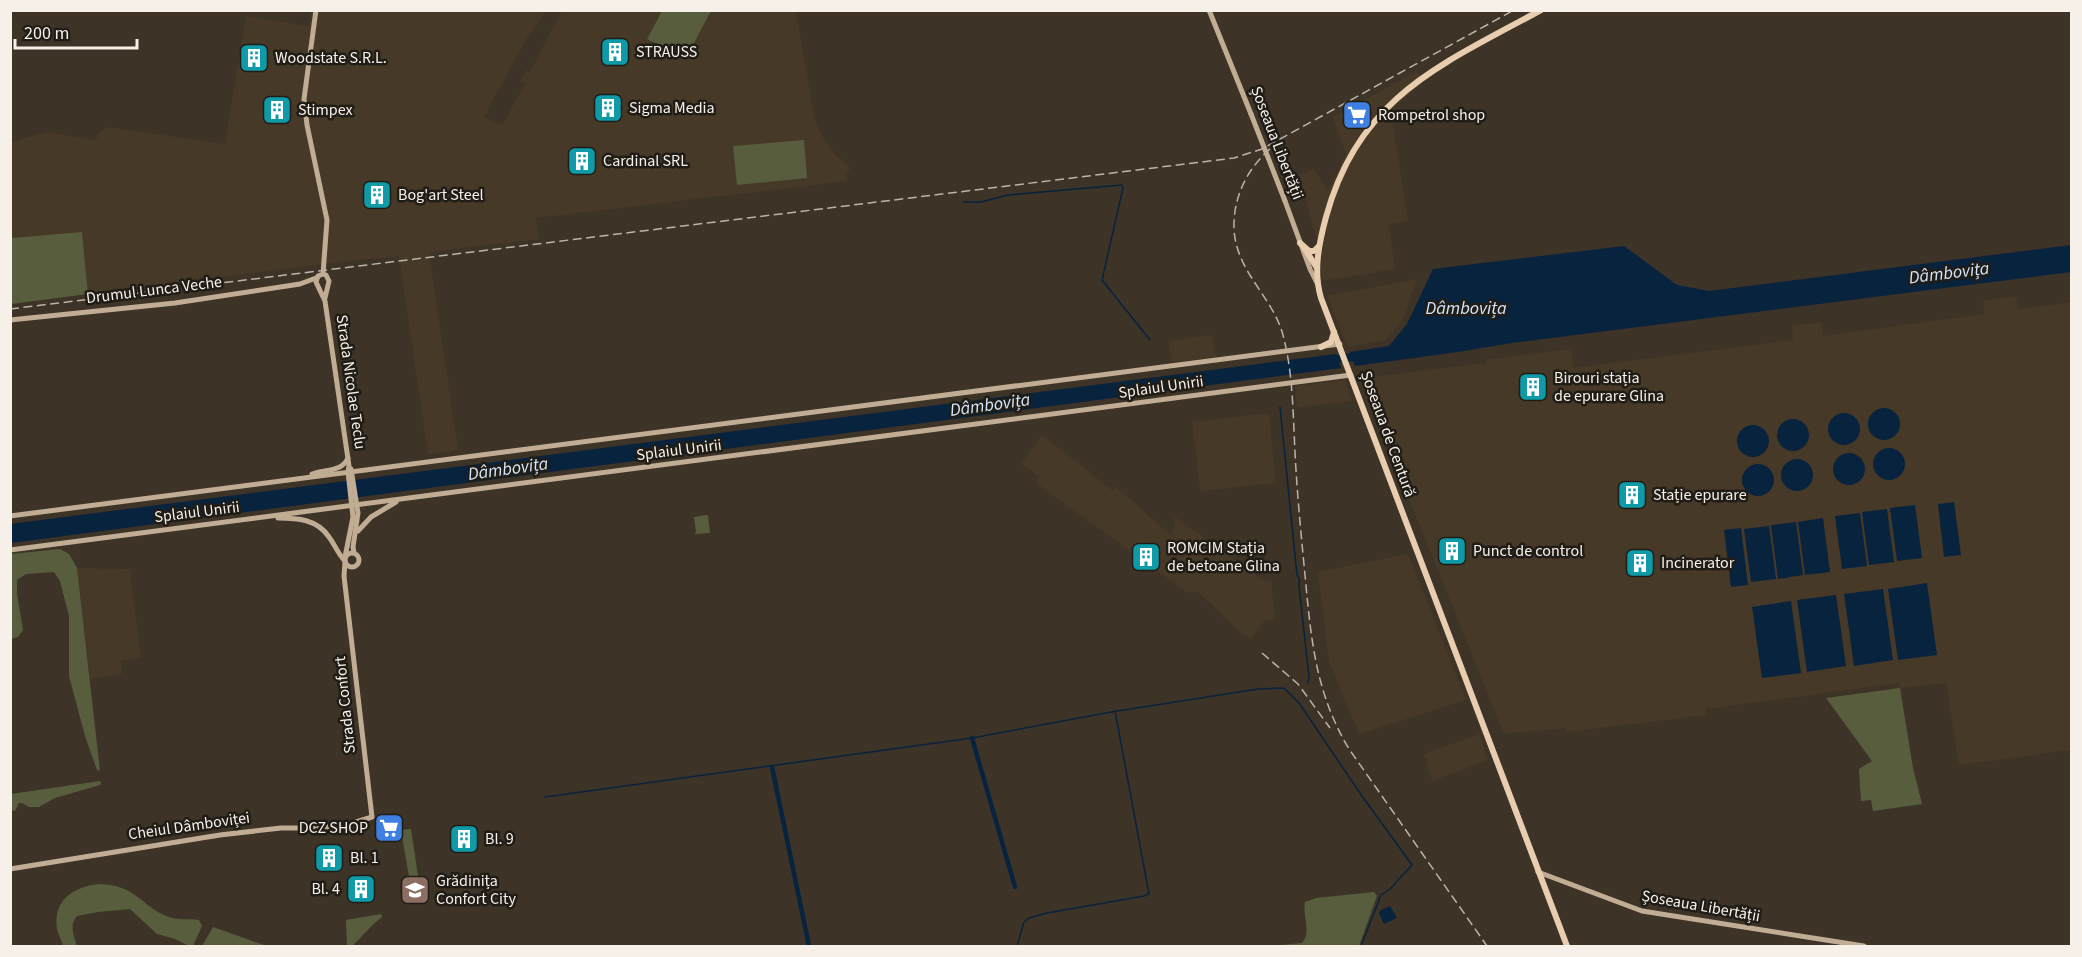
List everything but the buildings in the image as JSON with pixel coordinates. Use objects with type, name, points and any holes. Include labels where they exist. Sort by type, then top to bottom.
[{"type":"main road","name":"Strada Nicolae Teclu","points":[[315,10],[304,99],[327,220],[323,274],[328,279],[325,301],[355,504]]},
{"type":"main road","name":"Șoseaua Libertății","points":[[1209,10],[1310,270],[1318,285]]},
{"type":"main road","name":"Șoseaua de Centură","points":[[1541,10],[1429,72],[1387,107],[1366,133],[1344,170],[1330,204],[1319,245],[1318,285],[1567,946]]},
{"type":"main road","points":[[1300,243],[1318,268]]},
{"type":"main road","points":[[1305,249],[1314,251],[1319,245]]},
{"type":"main road","points":[[316,278],[323,274]]},
{"type":"main road","name":"Strada Nicolae Teclu","points":[[316,278],[325,301]]},
{"type":"main road","name":"Drumul Lunca Veche","points":[[300,284],[316,278]]},
{"type":"main road","name":"Drumul Lunca Veche","points":[[10,320],[175,303],[300,284],[319,285]]},
{"type":"main road","points":[[319,285],[326,285]]},
{"type":"main road","points":[[1321,347],[1333,340],[1334,328]]},
{"type":"main road","name":"Splaiul Unirii","points":[[10,516],[1340,345]]},
{"type":"main road","name":"Splaiul Unirii","points":[[10,550],[1352,375]]},
{"type":"main road","points":[[305,477],[342,466],[348,457]]},
{"type":"main road","points":[[356,535],[371,517],[405,499]]},
{"type":"main road","points":[[258,518],[296,519],[315,524],[326,533],[348,565],[353,566],[359,559],[353,547],[358,516],[355,504]]},
{"type":"main road","name":"Strada Confort","points":[[355,504],[345,560],[346,589],[372,817]]},
{"type":"main road","points":[[345,560],[350,553],[354,553]]},
{"type":"main road","name":"Strada Confort","points":[[346,589],[348,576],[353,566]]},
{"type":"main road","name":"Cheiul Dâmboviței","points":[[10,869],[212,836],[281,828],[319,828],[353,823],[372,817]]},
{"type":"main road","name":"Șoseaua Libertății","points":[[1539,872],[1642,911],[1864,946]]},
{"type":"shaded area","points":[[311,11],[546,11],[525,41],[484,117],[502,125],[525,84],[520,81],[526,70],[530,72],[562,11],[662,11],[647,39],[686,58],[711,11],[796,11],[815,120],[823,138],[836,155],[851,168],[845,174],[848,181],[536,218],[539,239],[429,252],[458,450],[428,454],[399,256],[88,294],[82,232],[11,238],[11,142],[47,132],[96,140],[99,132],[107,127],[225,144],[246,16],[309,26]]},
{"type":"shaded area","points":[[1417,71],[1423,82],[1391,110],[1408,221],[1389,224],[1395,269],[1323,281],[1322,239],[1316,237],[1299,175],[1314,169],[1328,190],[1346,154],[1333,117]]},
{"type":"shaded area","points":[[1417,279],[1403,320],[1385,340],[1348,347],[1327,296]]},
{"type":"shaded area","points":[[2016,296],[2018,309],[2071,302],[2071,750],[1959,765],[1946,683],[1900,688],[1899,683],[1706,709],[1707,715],[1567,732],[1566,728],[1504,734],[1362,383],[1365,378],[1486,363],[1486,360],[1571,349],[1574,368],[1793,340],[1792,326],[1821,322],[1823,336],[1984,314],[1983,301]]},
{"type":"shaded area","points":[[1212,335],[1216,357],[1171,362],[1169,341]]},
{"type":"shaded area","points":[[1345,380],[1352,401],[1297,407],[1295,386]]},
{"type":"shaded area","points":[[1269,413],[1276,483],[1200,491],[1192,422]]},
{"type":"shaded area","points":[[1042,435],[1112,490],[1116,487],[1171,535],[1175,526],[1174,516],[1264,581],[1271,581],[1275,619],[1264,621],[1251,639],[1240,632],[1198,592],[1188,593],[1036,483],[1040,477],[1021,464]]},
{"type":"shaded area","points":[[1408,554],[1466,700],[1359,734],[1329,661],[1318,572]]},
{"type":"shaded area","points":[[77,568],[130,569],[141,658],[121,660],[122,674],[90,679]]},
{"type":"shaded area","points":[[1480,734],[1488,760],[1432,781],[1424,754]]},
{"type":"green space","points":[[662,11],[711,11],[686,58],[647,39]]},
{"type":"green space","points":[[804,140],[807,178],[737,185],[733,146]]},
{"type":"green space","points":[[82,232],[88,294],[11,304],[11,238]]},
{"type":"green space","points":[[708,515],[710,533],[695,534],[694,517]]},
{"type":"green space","points":[[60,549],[69,554],[77,568],[100,771],[97,770],[85,736],[69,676],[69,616],[60,581],[54,572],[26,574],[17,580],[23,630],[18,637],[11,639],[11,554]]},
{"type":"green space","points":[[1900,688],[1913,768],[1922,804],[1873,811],[1871,800],[1861,801],[1859,769],[1872,761],[1826,698]]},
{"type":"green space","points":[[100,781],[100,785],[55,798],[39,807],[29,807],[19,803],[15,811],[11,810],[11,794]]},
{"type":"green space","points":[[411,829],[418,876],[409,877],[401,830]]},
{"type":"green space","points":[[99,884],[129,891],[170,918],[199,920],[202,926],[193,946],[157,934],[130,909],[77,916],[73,927],[77,946],[63,946],[57,919],[62,903],[73,892]]},
{"type":"green space","points":[[1374,892],[1377,896],[1359,946],[1269,946],[1302,943],[1307,929],[1305,902],[1316,898]]},
{"type":"green space","points":[[381,914],[382,917],[352,946],[347,946],[346,920]]},
{"type":"green space","points":[[213,927],[267,946],[202,946]]},
{"type":"water","name":"Dâmbovița","points":[[2071,245],[2071,272],[1512,343],[1355,366],[1350,352],[1389,346],[1407,324],[1433,269],[1624,246],[1677,285],[1709,291]]},
{"type":"water","points":[[1336,354],[1341,368],[11,543],[10,524]]},
{"type":"water","points":[[1884,408],[1895,413],[1900,424],[1895,435],[1884,440],[1873,435],[1868,424],[1873,413]]},
{"type":"water","points":[[1844,413],[1855,418],[1860,429],[1855,440],[1844,445],[1833,440],[1828,429],[1833,418]]},
{"type":"water","points":[[1793,419],[1804,424],[1809,435],[1804,446],[1793,451],[1782,446],[1777,435],[1782,424]]},
{"type":"water","points":[[1753,425],[1764,430],[1769,441],[1764,452],[1753,457],[1742,452],[1737,441],[1742,430]]},
{"type":"water","points":[[1889,448],[1900,453],[1905,464],[1900,475],[1889,480],[1878,475],[1873,464],[1878,453]]},
{"type":"water","points":[[1849,453],[1860,458],[1865,469],[1860,480],[1849,485],[1838,480],[1833,469],[1838,458]]},
{"type":"water","points":[[1797,459],[1808,464],[1813,475],[1808,486],[1797,491],[1786,486],[1781,475],[1786,464]]},
{"type":"water","points":[[1758,464],[1769,469],[1774,480],[1769,491],[1758,496],[1747,491],[1742,480],[1747,469]]},
{"type":"water","points":[[1954,502],[1961,555],[1944,557],[1938,504]]},
{"type":"water","points":[[1915,505],[1922,558],[1897,561],[1890,508]]},
{"type":"water","points":[[1887,509],[1894,562],[1869,565],[1862,512]]},
{"type":"water","points":[[1860,513],[1867,566],[1842,569],[1835,516]]},
{"type":"water","points":[[1823,518],[1830,572],[1805,575],[1798,522]]},
{"type":"water","points":[[1796,522],[1803,575],[1778,579],[1771,525]]},
{"type":"water","points":[[1769,526],[1776,579],[1751,582],[1744,529]]},
{"type":"water","points":[[1741,528],[1748,585],[1731,587],[1724,530]]},
{"type":"water","points":[[1927,583],[1937,655],[1898,660],[1888,589]]},
{"type":"water","points":[[1883,589],[1893,660],[1854,666],[1844,594]]},
{"type":"water","points":[[1836,595],[1846,666],[1807,672],[1797,600]]},
{"type":"water","points":[[1791,601],[1801,673],[1762,678],[1752,607]]},
{"type":"water","points":[[1390,906],[1397,918],[1384,924],[1379,913]]},
{"type":"waterway","points":[[963,202],[981,202],[1008,195],[1122,185],[1102,280],[1150,340]]},
{"type":"waterway","name":"Dâmbovița","points":[[1329,360],[1362,356]]},
{"type":"waterway","points":[[1280,407],[1308,683]]},
{"type":"waterway","points":[[545,797],[972,738],[1111,712],[1258,689],[1284,688],[1299,703],[1412,865],[1390,889],[1381,895],[1361,946]]},
{"type":"waterway","points":[[1017,946],[1024,922],[1029,918],[1149,894],[1115,711]]},
{"type":"waterway","points":[[972,738],[1015,887]]},
{"type":"waterway","points":[[772,767],[809,946]]},
{"type":"railway","points":[[10,309],[1234,158],[1262,149],[1514,10]]},
{"type":"railway","points":[[1270,149],[1255,165],[1243,184],[1236,206],[1234,229],[1241,259],[1273,311],[1287,353],[1307,598],[1316,664],[1329,707],[1349,749],[1487,946]]},
{"type":"railway","points":[[1262,653],[1298,684],[1330,728]]},
{"type":"place","name":"STRAUSS","points":[[615,52]]},
{"type":"place","name":"Woodstate S.R.L.","points":[[254,58]]},
{"type":"place","name":"Sigma Media","points":[[608,108]]},
{"type":"place","name":"Stimpex","points":[[277,110]]},
{"type":"place","name":"Rompetrol shop","points":[[1357,115]]},
{"type":"place","name":"Cardinal SRL","points":[[582,161]]},
{"type":"place","name":"Bog'art Steel","points":[[377,195]]},
{"type":"place","name":"Birouri stația de epurare Glina","points":[[1533,387]]},
{"type":"place","name":"Stație epurare","points":[[1632,495]]},
{"type":"place","name":"Punct de control","points":[[1452,551]]},
{"type":"place","name":"ROMCIM Stația de betoane Glina","points":[[1146,557]]},
{"type":"place","name":"Incinerator","points":[[1640,563]]},
{"type":"place","name":"DCZ SHOP","points":[[389,828]]},
{"type":"place","name":"Bl. 9","points":[[464,839]]},
{"type":"place","name":"Bl. 1","points":[[329,858]]},
{"type":"place","name":"Bl. 4","points":[[361,889]]},
{"type":"place","name":"Grădinița Confort City","points":[[415,890]]}]
